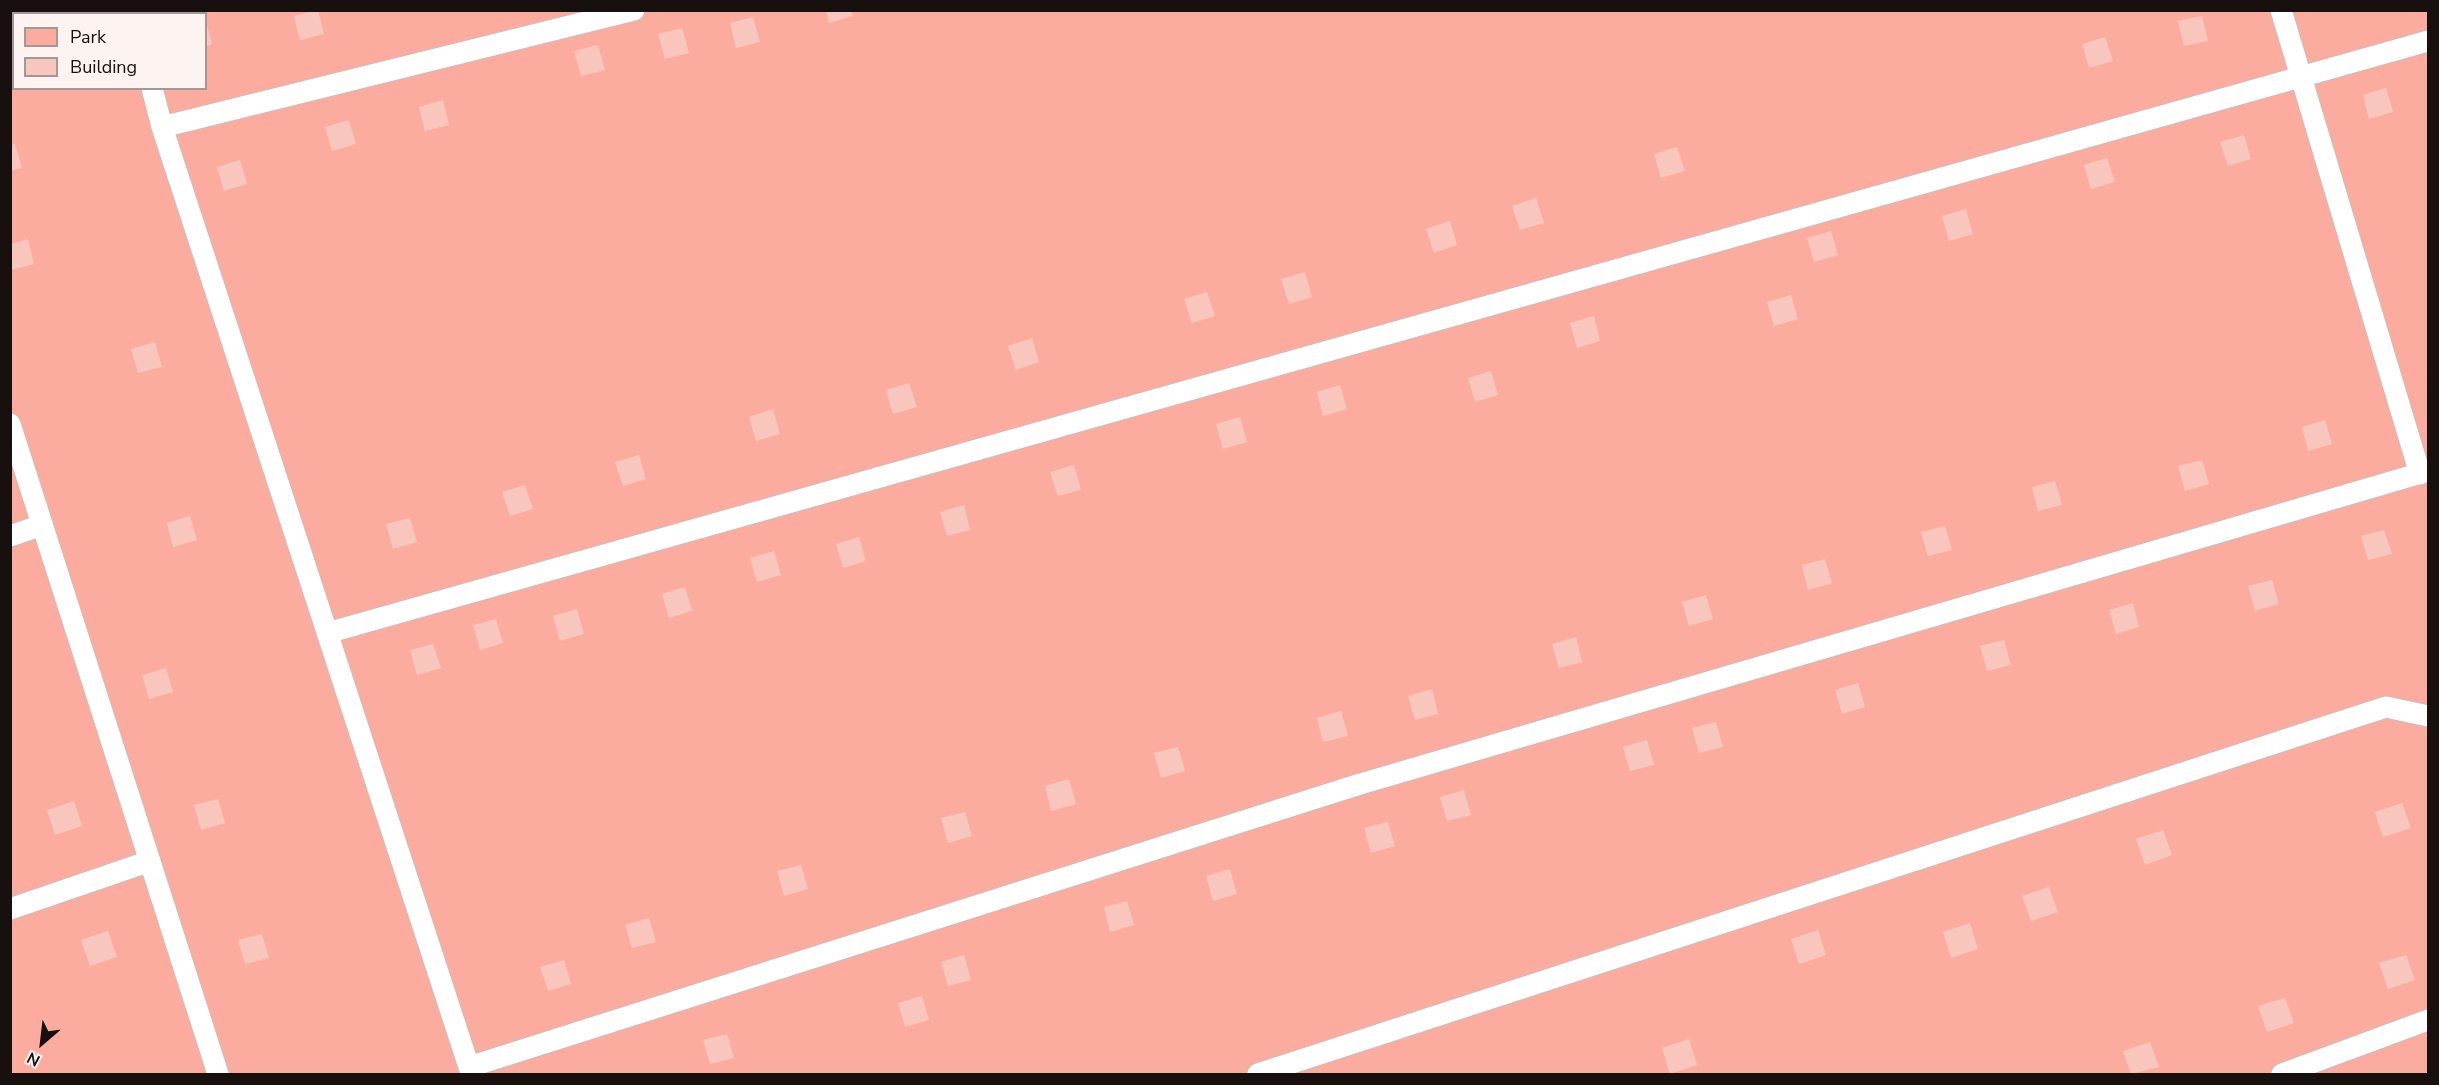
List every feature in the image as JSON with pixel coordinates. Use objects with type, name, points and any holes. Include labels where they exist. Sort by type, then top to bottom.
[{"type":"lane","points":[[162,127],[634,10]]},
{"type":"lane","points":[[153,90],[162,127],[469,1067],[1357,785],[2424,472],[2281,10]]},
{"type":"lane","points":[[327,633],[2428,41]]},
{"type":"lane","points":[[10,424],[218,1074]]},
{"type":"lane","points":[[10,536],[42,525]]},
{"type":"lane","points":[[1258,1074],[2386,707],[2428,699]]},
{"type":"lane","points":[[2386,707],[2428,716]]},
{"type":"lane","points":[[10,909],[150,861]]},
{"type":"lane","points":[[2282,1074],[2428,1020]]},
{"type":"green space","points":[[11,11],[2428,11],[2428,1074],[11,1074]]},
{"type":"building","points":[[318,10],[324,34],[300,40],[294,16]]},
{"type":"building","points":[[826,10],[851,10],[853,16],[829,23]]},
{"type":"building","points":[[2202,16],[2208,41],[2184,46],[2178,21]]},
{"type":"building","points":[[753,17],[760,42],[736,48],[730,23]]},
{"type":"building","points":[[207,25],[212,44],[207,46]]},
{"type":"building","points":[[682,28],[689,53],[665,59],[658,34]]},
{"type":"building","points":[[2105,37],[2113,61],[2089,68],[2082,44]]},
{"type":"building","points":[[598,45],[605,70],[581,76],[574,51]]},
{"type":"building","points":[[2386,88],[2393,112],[2369,119],[2363,95]]},
{"type":"building","points":[[443,100],[449,125],[425,131],[419,107]]},
{"type":"building","points":[[349,120],[356,144],[332,151],[325,127]]},
{"type":"building","points":[[2244,135],[2251,159],[2228,166],[2220,142]]},
{"type":"building","points":[[15,144],[22,168],[10,171],[10,145]]},
{"type":"building","points":[[1677,147],[1685,171],[1661,178],[1654,154]]},
{"type":"building","points":[[2107,158],[2115,182],[2091,189],[2084,165]]},
{"type":"building","points":[[240,160],[247,184],[224,191],[217,167]]},
{"type":"building","points":[[1536,198],[1544,223],[1520,230],[1512,206]]},
{"type":"building","points":[[1966,209],[1973,234],[1949,241],[1942,216]]},
{"type":"building","points":[[1450,221],[1457,245],[1434,253],[1426,229]]},
{"type":"building","points":[[1831,231],[1838,255],[1814,262],[1807,238]]},
{"type":"building","points":[[28,239],[34,264],[11,270],[10,244]]},
{"type":"building","points":[[1305,272],[1312,297],[1289,304],[1281,279]]},
{"type":"building","points":[[1207,292],[1215,316],[1192,323],[1184,299]]},
{"type":"building","points":[[1791,295],[1798,319],[1774,326],[1767,302]]},
{"type":"building","points":[[1594,316],[1600,341],[1577,348],[1570,323]]},
{"type":"building","points":[[1032,338],[1039,362],[1016,370],[1008,346]]},
{"type":"building","points":[[155,342],[162,367],[138,373],[131,349]]},
{"type":"building","points":[[1491,371],[1498,395],[1475,402],[1468,378]]},
{"type":"building","points":[[909,383],[917,407],[893,414],[886,390]]},
{"type":"building","points":[[1340,385],[1347,409],[1323,416],[1317,392]]},
{"type":"building","points":[[773,409],[780,434],[756,441],[749,417]]},
{"type":"building","points":[[1240,417],[1247,442],[1223,449],[1216,424]]},
{"type":"building","points":[[2325,420],[2332,444],[2308,451],[2302,427]]},
{"type":"building","points":[[639,455],[646,479],[623,486],[615,462]]},
{"type":"building","points":[[2202,460],[2209,484],[2185,491],[2178,466]]},
{"type":"building","points":[[1074,465],[1081,490],[1058,496],[1050,472]]},
{"type":"building","points":[[2055,481],[2062,505],[2038,511],[2032,487]]},
{"type":"building","points":[[525,485],[533,509],[510,516],[502,492]]},
{"type":"building","points":[[964,505],[970,530],[947,536],[940,512]]},
{"type":"building","points":[[190,516],[197,540],[173,547],[167,523]]},
{"type":"building","points":[[410,518],[417,542],[393,549],[386,524]]},
{"type":"building","points":[[1945,526],[1952,550],[1928,556],[1921,532]]},
{"type":"building","points":[[2384,530],[2392,554],[2368,560],[2361,536]]},
{"type":"building","points":[[859,537],[866,561],[843,568],[836,544]]},
{"type":"building","points":[[774,551],[781,575],[757,582],[750,558]]},
{"type":"building","points":[[1825,559],[1832,583],[1808,590],[1802,565]]},
{"type":"building","points":[[2272,580],[2279,604],[2255,611],[2248,586]]},
{"type":"building","points":[[685,587],[692,611],[669,618],[662,594]]},
{"type":"building","points":[[1706,595],[1713,619],[1689,626],[1682,602]]},
{"type":"building","points":[[2133,603],[2139,627],[2116,634],[2109,610]]},
{"type":"building","points":[[577,609],[584,634],[560,641],[553,616]]},
{"type":"building","points":[[496,619],[503,643],[480,650],[473,625]]},
{"type":"building","points":[[1576,637],[1582,662],[1559,668],[1552,644]]},
{"type":"building","points":[[2004,640],[2011,665],[1987,671],[1980,646]]},
{"type":"building","points":[[433,644],[441,668],[417,675],[410,650]]},
{"type":"building","points":[[166,668],[173,692],[149,699],[142,675]]},
{"type":"building","points":[[1858,683],[1865,707],[1842,714],[1835,690]]},
{"type":"building","points":[[1432,689],[1438,714],[1415,720],[1408,696]]},
{"type":"building","points":[[1341,711],[1348,736],[1323,742],[1317,718]]},
{"type":"building","points":[[1716,722],[1723,747],[1699,753],[1692,728]]},
{"type":"building","points":[[1647,740],[1654,765],[1630,771],[1623,747]]},
{"type":"building","points":[[1178,747],[1185,771],[1161,778],[1154,753]]},
{"type":"building","points":[[1069,779],[1076,804],[1051,811],[1045,786]]},
{"type":"building","points":[[1464,790],[1471,815],[1447,821],[1440,797]]},
{"type":"building","points":[[218,799],[225,823],[201,830],[194,805]]},
{"type":"building","points":[[74,801],[82,826],[55,835],[47,810]]},
{"type":"building","points":[[2402,803],[2411,828],[2383,837],[2375,812]]},
{"type":"building","points":[[965,812],[972,836],[948,843],[941,818]]},
{"type":"building","points":[[1388,822],[1395,846],[1371,853],[1364,828]]},
{"type":"building","points":[[2163,830],[2172,855],[2145,865],[2136,839]]},
{"type":"building","points":[[801,865],[808,889],[784,896],[777,871]]},
{"type":"building","points":[[1230,869],[1237,894],[1213,901],[1206,876]]},
{"type":"building","points":[[2049,887],[2058,912],[2031,921],[2022,896]]},
{"type":"building","points":[[1127,901],[1134,925],[1110,932],[1104,907]]},
{"type":"building","points":[[649,918],[656,942],[632,948],[625,925]]},
{"type":"building","points":[[1970,923],[1978,949],[1951,958],[1943,932]]},
{"type":"building","points":[[1818,930],[1826,955],[1799,964],[1791,939]]},
{"type":"building","points":[[108,931],[117,957],[90,966],[81,940]]},
{"type":"building","points":[[262,934],[269,958],[245,964],[238,940]]},
{"type":"building","points":[[964,955],[971,980],[948,986],[941,962]]},
{"type":"building","points":[[2406,955],[2415,980],[2388,989],[2379,963]]},
{"type":"building","points":[[564,960],[571,984],[548,991],[540,967]]},
{"type":"building","points":[[922,996],[929,1020],[905,1027],[898,1003]]},
{"type":"building","points":[[2285,998],[2294,1023],[2267,1032],[2258,1006]]},
{"type":"building","points":[[727,1034],[734,1058],[710,1064],[703,1040]]},
{"type":"building","points":[[1689,1039],[1697,1065],[1670,1074],[1662,1048]]},
{"type":"building","points":[[2150,1042],[2159,1067],[2131,1074],[2123,1051]]}]
